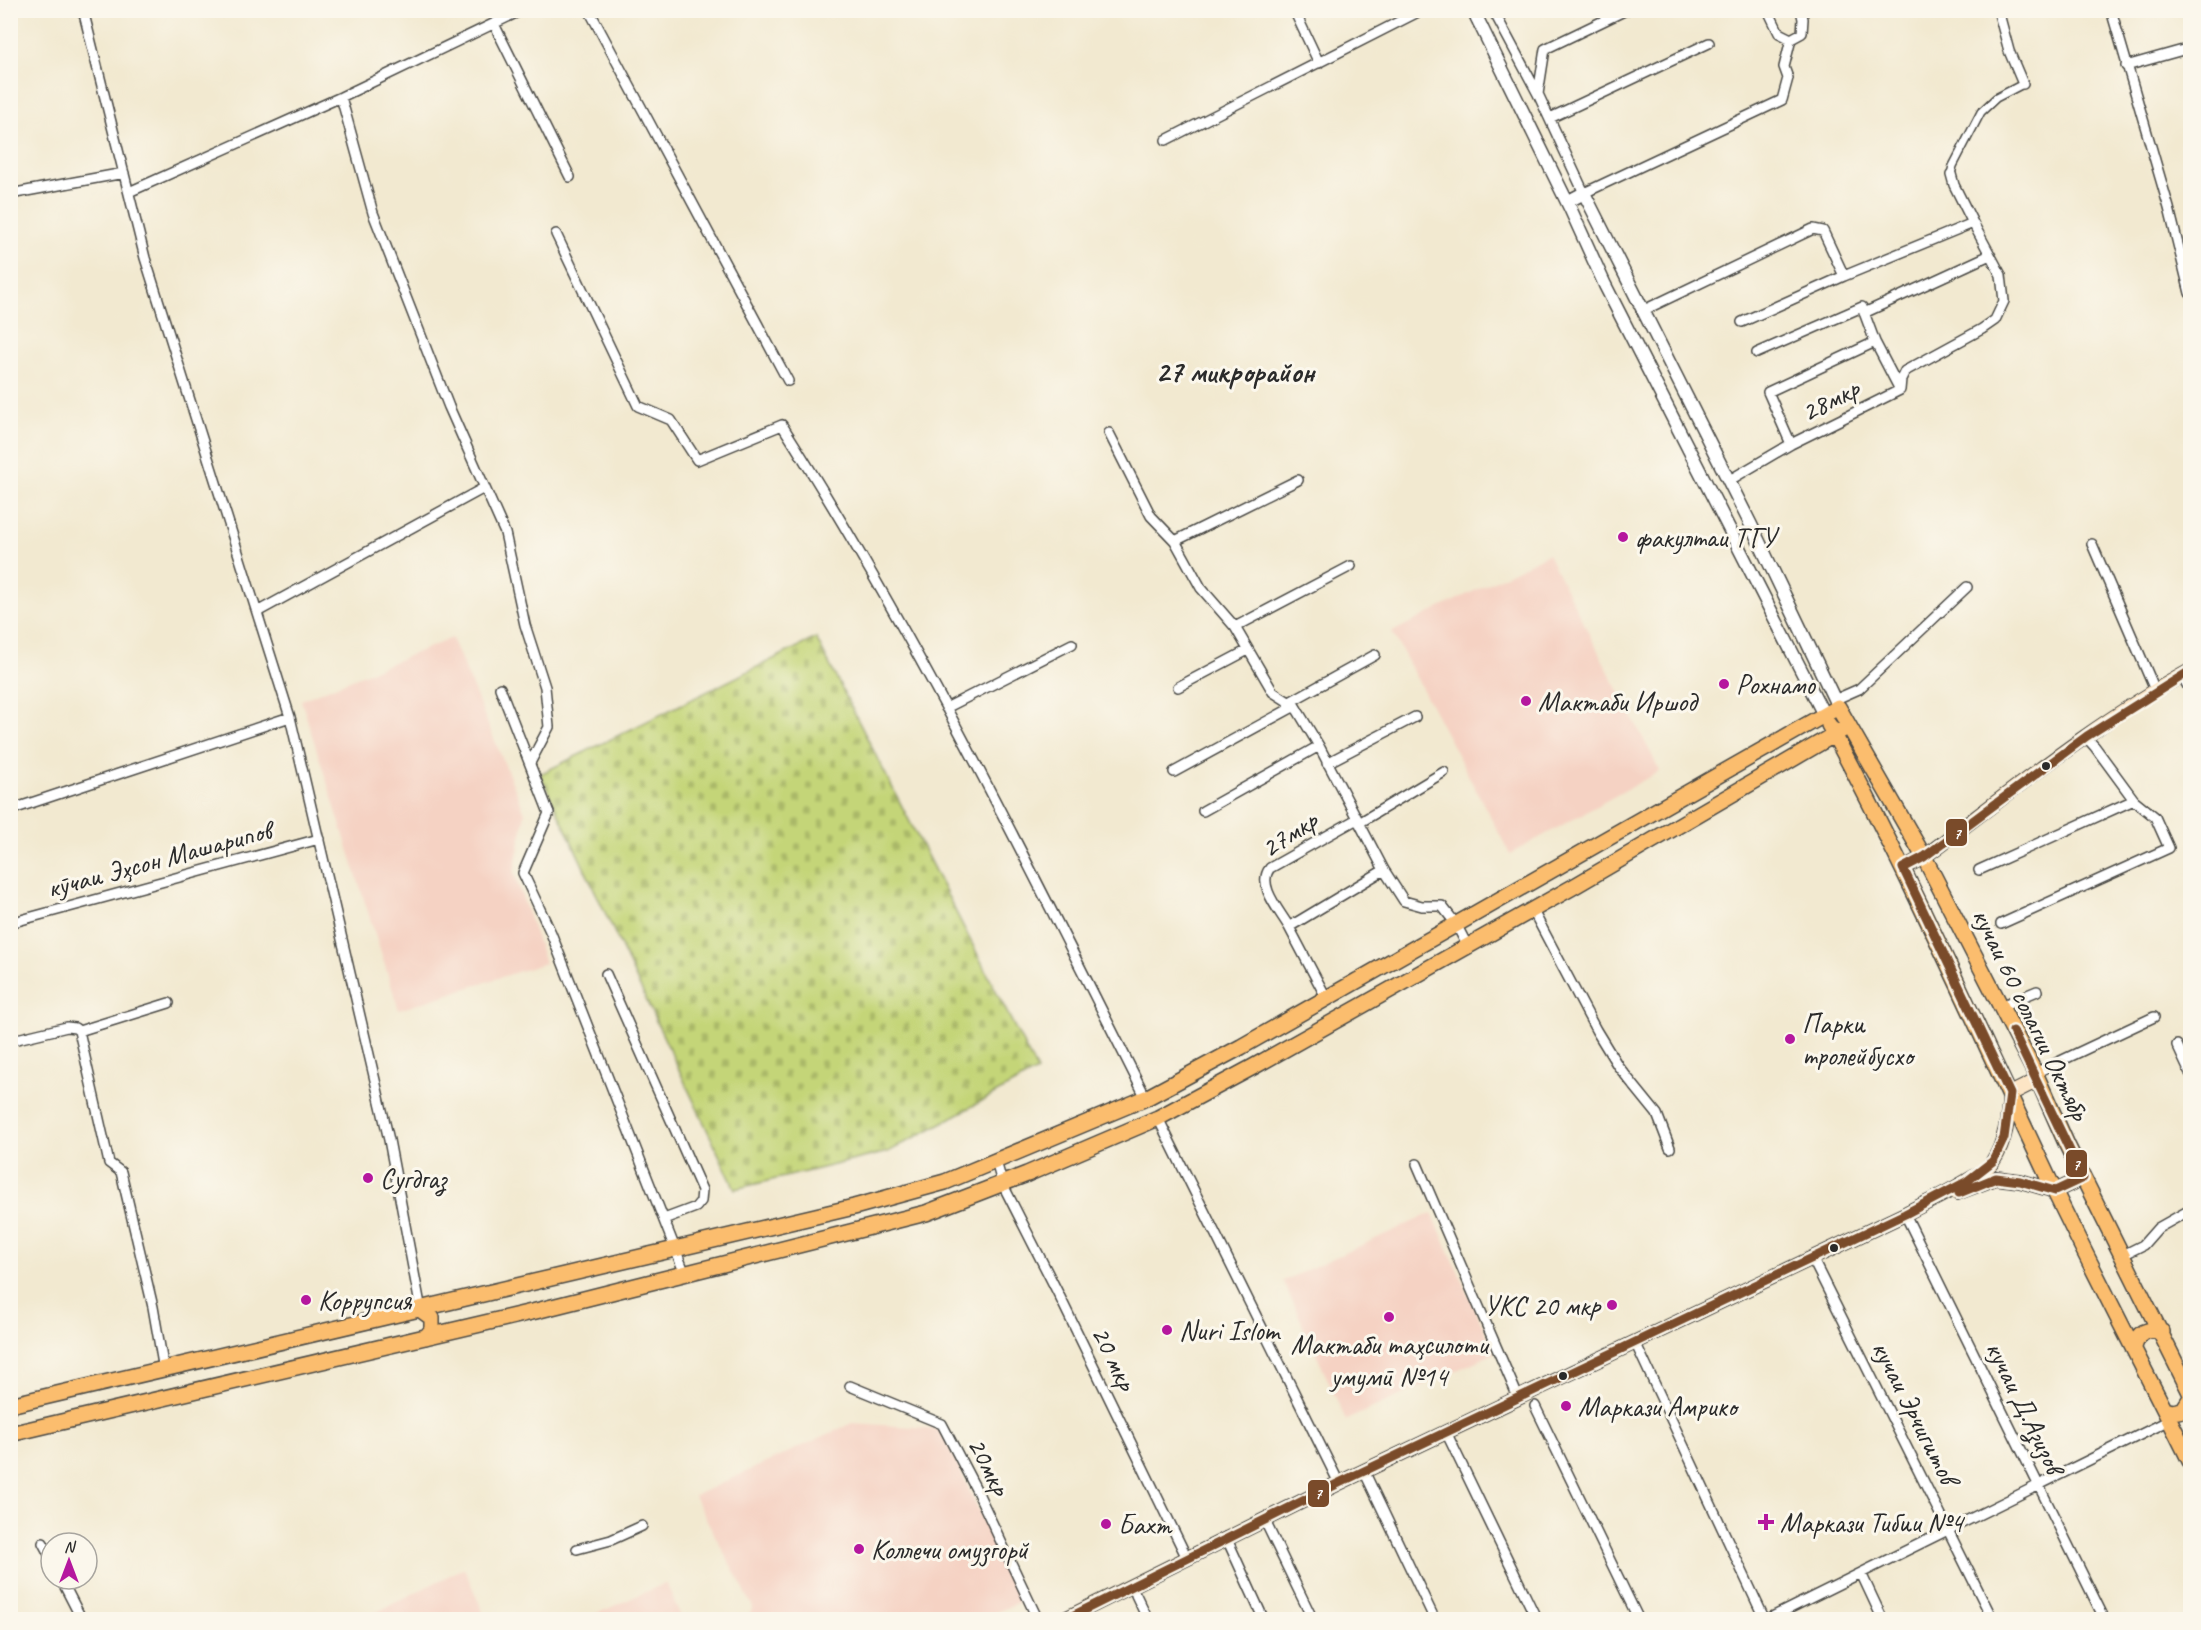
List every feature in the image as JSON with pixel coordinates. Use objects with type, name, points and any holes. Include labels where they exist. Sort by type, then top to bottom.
[{"type":"highway","points":[[10,1405],[854,1208],[934,1185],[1146,1098],[1327,999],[1824,715],[1836,703]]},
{"type":"highway","name":"кучаи 60 солагии Октябр","points":[[1836,703],[1924,857],[2001,1006],[2041,1073],[2083,1178],[2190,1392]]},
{"type":"highway","points":[[1824,715],[1902,868],[2055,1191],[2190,1461]]},
{"type":"highway","points":[[10,1434],[453,1331],[926,1213],[1158,1118],[1253,1067],[1532,909],[1849,726]]},
{"type":"highway","points":[[444,1303],[438,1312],[438,1319],[440,1325],[453,1331]]},
{"type":"highway","points":[[421,1310],[432,1318],[432,1330],[426,1337]]},
{"type":"highway","points":[[2134,1347],[2137,1338],[2144,1331],[2162,1332]]},
{"type":"highway","points":[[74,1390],[81,1418]]},
{"type":"highway","points":[[2168,1415],[2187,1406],[2190,1399]]},
{"type":"main road","points":[[1902,868],[1924,857],[2085,736],[2155,690],[2186,673]]},
{"type":"main road","points":[[1063,1620],[1186,1556],[1446,1432],[1516,1394],[1635,1342],[1905,1214],[1986,1169],[1993,1162],[2000,1148],[2007,1124],[2010,1094],[2041,1073]]},
{"type":"main road","points":[[1905,1214],[1996,1178],[2020,1181],[2055,1191],[2083,1178]]},
{"type":"street","points":[[77,10],[84,14],[145,258],[290,717],[389,1140],[421,1310]]},
{"type":"street","points":[[129,192],[341,97],[522,10]]},
{"type":"street","points":[[589,10],[788,381]]},
{"type":"street","points":[[1294,10],[1319,63]]},
{"type":"street","points":[[1166,140],[1422,10]]},
{"type":"street","points":[[1473,10],[1605,285],[1824,715]]},
{"type":"street","points":[[1493,10],[1550,118],[1584,192],[1836,703],[1859,689],[1967,587]]},
{"type":"street","points":[[1538,94],[1545,49],[1626,10]]},
{"type":"street","points":[[1768,10],[1779,33],[1791,39]]},
{"type":"street","points":[[1567,202],[1782,100],[1788,78],[1784,67],[1791,39],[1802,33],[1801,10]]},
{"type":"street","points":[[1951,174],[1981,112],[1996,98],[2023,84],[2009,51],[1998,10]]},
{"type":"street","points":[[2111,10],[2169,208],[2190,293]]},
{"type":"street","points":[[494,24],[570,177]]},
{"type":"street","points":[[1550,118],[1709,43]]},
{"type":"street","points":[[2126,66],[2190,48]]},
{"type":"street","points":[[341,97],[373,213],[449,407],[505,533],[525,625],[544,687],[549,727],[530,763]]},
{"type":"street","points":[[10,194],[124,173]]},
{"type":"street","name":"28мкр","points":[[1864,313],[1875,342],[1768,392],[1791,444],[1900,390],[1901,379],[1905,371],[1995,320],[2004,301],[2001,275],[1954,185],[1951,174]]},
{"type":"street","points":[[1742,322],[1844,276],[1973,223]]},
{"type":"street","points":[[1642,310],[1813,229],[1822,231],[1844,276]]},
{"type":"street","points":[[556,234],[638,406],[671,420],[697,460],[782,425],[879,583],[1024,857],[1146,1098]]},
{"type":"street","points":[[1756,353],[1862,307],[1864,313],[1990,255]]},
{"type":"street","points":[[1875,342],[1900,390]]},
{"type":"street","name":"27мкр","points":[[1109,433],[1151,516],[1175,541],[1201,588],[1235,627],[1273,692],[1291,704],[1319,746],[1384,870],[1404,901],[1422,906],[1442,906],[1456,924]]},
{"type":"street","points":[[1728,481],[1791,444]]},
{"type":"street","points":[[1175,541],[1298,480]]},
{"type":"street","points":[[257,612],[484,488]]},
{"type":"street","points":[[1740,551],[1759,543]]},
{"type":"street","points":[[2092,544],[2155,690]]},
{"type":"street","points":[[1235,627],[1351,566]]},
{"type":"street","points":[[1768,608],[1787,600]]},
{"type":"street","points":[[946,708],[1072,644]]},
{"type":"street","points":[[1178,687],[1248,650]]},
{"type":"street","points":[[1174,772],[1376,655]]},
{"type":"street","points":[[2186,673],[2190,692]]},
{"type":"street","points":[[500,688],[549,813],[523,873],[551,933],[686,1274]]},
{"type":"street","points":[[10,810],[290,717]]},
{"type":"street","points":[[1327,763],[1415,717]]},
{"type":"street","points":[[2001,924],[2169,848],[2155,817],[2134,800],[2085,736]]},
{"type":"street","points":[[1203,811],[1319,746]]},
{"type":"street","name":"27мкр","points":[[1327,999],[1265,886],[1265,873],[1270,867],[1358,821],[1443,772]]},
{"type":"street","points":[[1979,870],[2134,800]]},
{"type":"street","name":"кӯчаи Эҳсон Машарипов","points":[[10,924],[319,838]]},
{"type":"street","points":[[1289,927],[1384,870]]},
{"type":"street","points":[[1532,909],[1596,1030],[1618,1065],[1657,1114],[1670,1148]]},
{"type":"street","points":[[1456,924],[1467,945]]},
{"type":"street","points":[[606,974],[702,1190],[701,1201],[696,1207],[664,1219]]},
{"type":"street","points":[[2001,1006],[2037,991]]},
{"type":"street","points":[[79,1031],[169,1003]]},
{"type":"street","points":[[2041,1073],[2154,1017]]},
{"type":"street","points":[[10,1030],[17,1039],[67,1027],[79,1031],[109,1163],[121,1172],[153,1307],[164,1370]]},
{"type":"street","points":[[2177,1044],[2190,1073]]},
{"type":"street","points":[[1158,1118],[1339,1482]]},
{"type":"street","name":"20 мкр","points":[[996,1161],[1002,1183],[1186,1556]]},
{"type":"street","points":[[1417,1164],[1516,1394]]},
{"type":"street","points":[[2123,1255],[2143,1245],[2158,1228],[2190,1210]]},
{"type":"street","name":"кучаи Д.Азизов","points":[[1905,1214],[2105,1620]]},
{"type":"street","name":"кучаи Эрчигитов","points":[[1812,1258],[1993,1620]]},
{"type":"street","points":[[1635,1342],[1766,1620],[2039,1485],[2168,1415]]},
{"type":"street","name":"20мкр","points":[[850,1386],[942,1424],[978,1493],[1038,1620]]},
{"type":"street","points":[[1535,1406],[1639,1620]]},
{"type":"street","points":[[1446,1432],[1537,1620]]},
{"type":"street","points":[[1364,1471],[1435,1620]]},
{"type":"street","points":[[1264,1519],[1313,1620]]},
{"type":"street","points":[[577,1549],[611,1540],[642,1526]]},
{"type":"street","points":[[1226,1537],[1264,1620]]},
{"type":"street","points":[[1861,1573],[1883,1620]]},
{"type":"street","points":[[67,1591],[82,1620]]},
{"type":"street","points":[[1136,1595],[1148,1620]]},
{"type":"shaded area","name":"Мактаби Иршод","points":[[1548,554],[1660,771],[1510,854],[1392,632]]},
{"type":"shaded area","points":[[452,638],[525,813],[514,873],[545,963],[399,1010],[301,700]]},
{"type":"shaded area","name":"Мактаби таҳсилоти умумӣ №14","points":[[1432,1213],[1495,1353],[1346,1420],[1283,1281]]},
{"type":"shaded area","name":"Коллечи омузгорй","points":[[852,1423],[941,1429],[1021,1601],[982,1619],[747,1619],[753,1607],[694,1496]]},
{"type":"shaded area","points":[[464,1568],[486,1619],[363,1619]]},
{"type":"shaded area","points":[[666,1583],[682,1619],[585,1619]]},
{"type":"green space","points":[[816,638],[1037,1071],[888,1152],[735,1189],[540,774]]},
{"type":"transit line","name":"7","points":[[1064,1620],[1339,1483],[1905,1214],[1966,1182],[1993,1161],[2004,1138],[2010,1094],[1903,868],[1924,857],[2087,736],[2190,671]]},
{"type":"transit line","name":"7","points":[[1959,1193],[1996,1178],[2020,1181],[2055,1191],[2083,1178],[2013,1031]]},
{"type":"place","name":"факултаи ТГУ","points":[[1623,537]]},
{"type":"place","name":"Рохнамо","points":[[1724,684]]},
{"type":"place","name":"Мактаби Иршод","points":[[1526,701]]},
{"type":"place","name":"Парки тролейбусхо","points":[[1790,1039]]},
{"type":"place","name":"Сугдгаз","points":[[368,1178]]},
{"type":"place","name":"Коррупсия","points":[[306,1300]]},
{"type":"place","name":"УКС 20 мкр","points":[[1612,1305]]},
{"type":"place","name":"Мактаби таҳсилоти умумӣ №14","points":[[1389,1317]]},
{"type":"place","name":"Nuri Islom","points":[[1167,1330]]},
{"type":"place","name":"Маркази Амрико","points":[[1566,1406]]},
{"type":"place","name":"Маркази Тибии №4","points":[[1766,1522]]},
{"type":"place","name":"Бахт","points":[[1106,1524]]},
{"type":"place","name":"Коллечи омузгорй","points":[[859,1549]]},
{"type":"district","name":"27 микрорайон","points":[[1235,372]]}]
